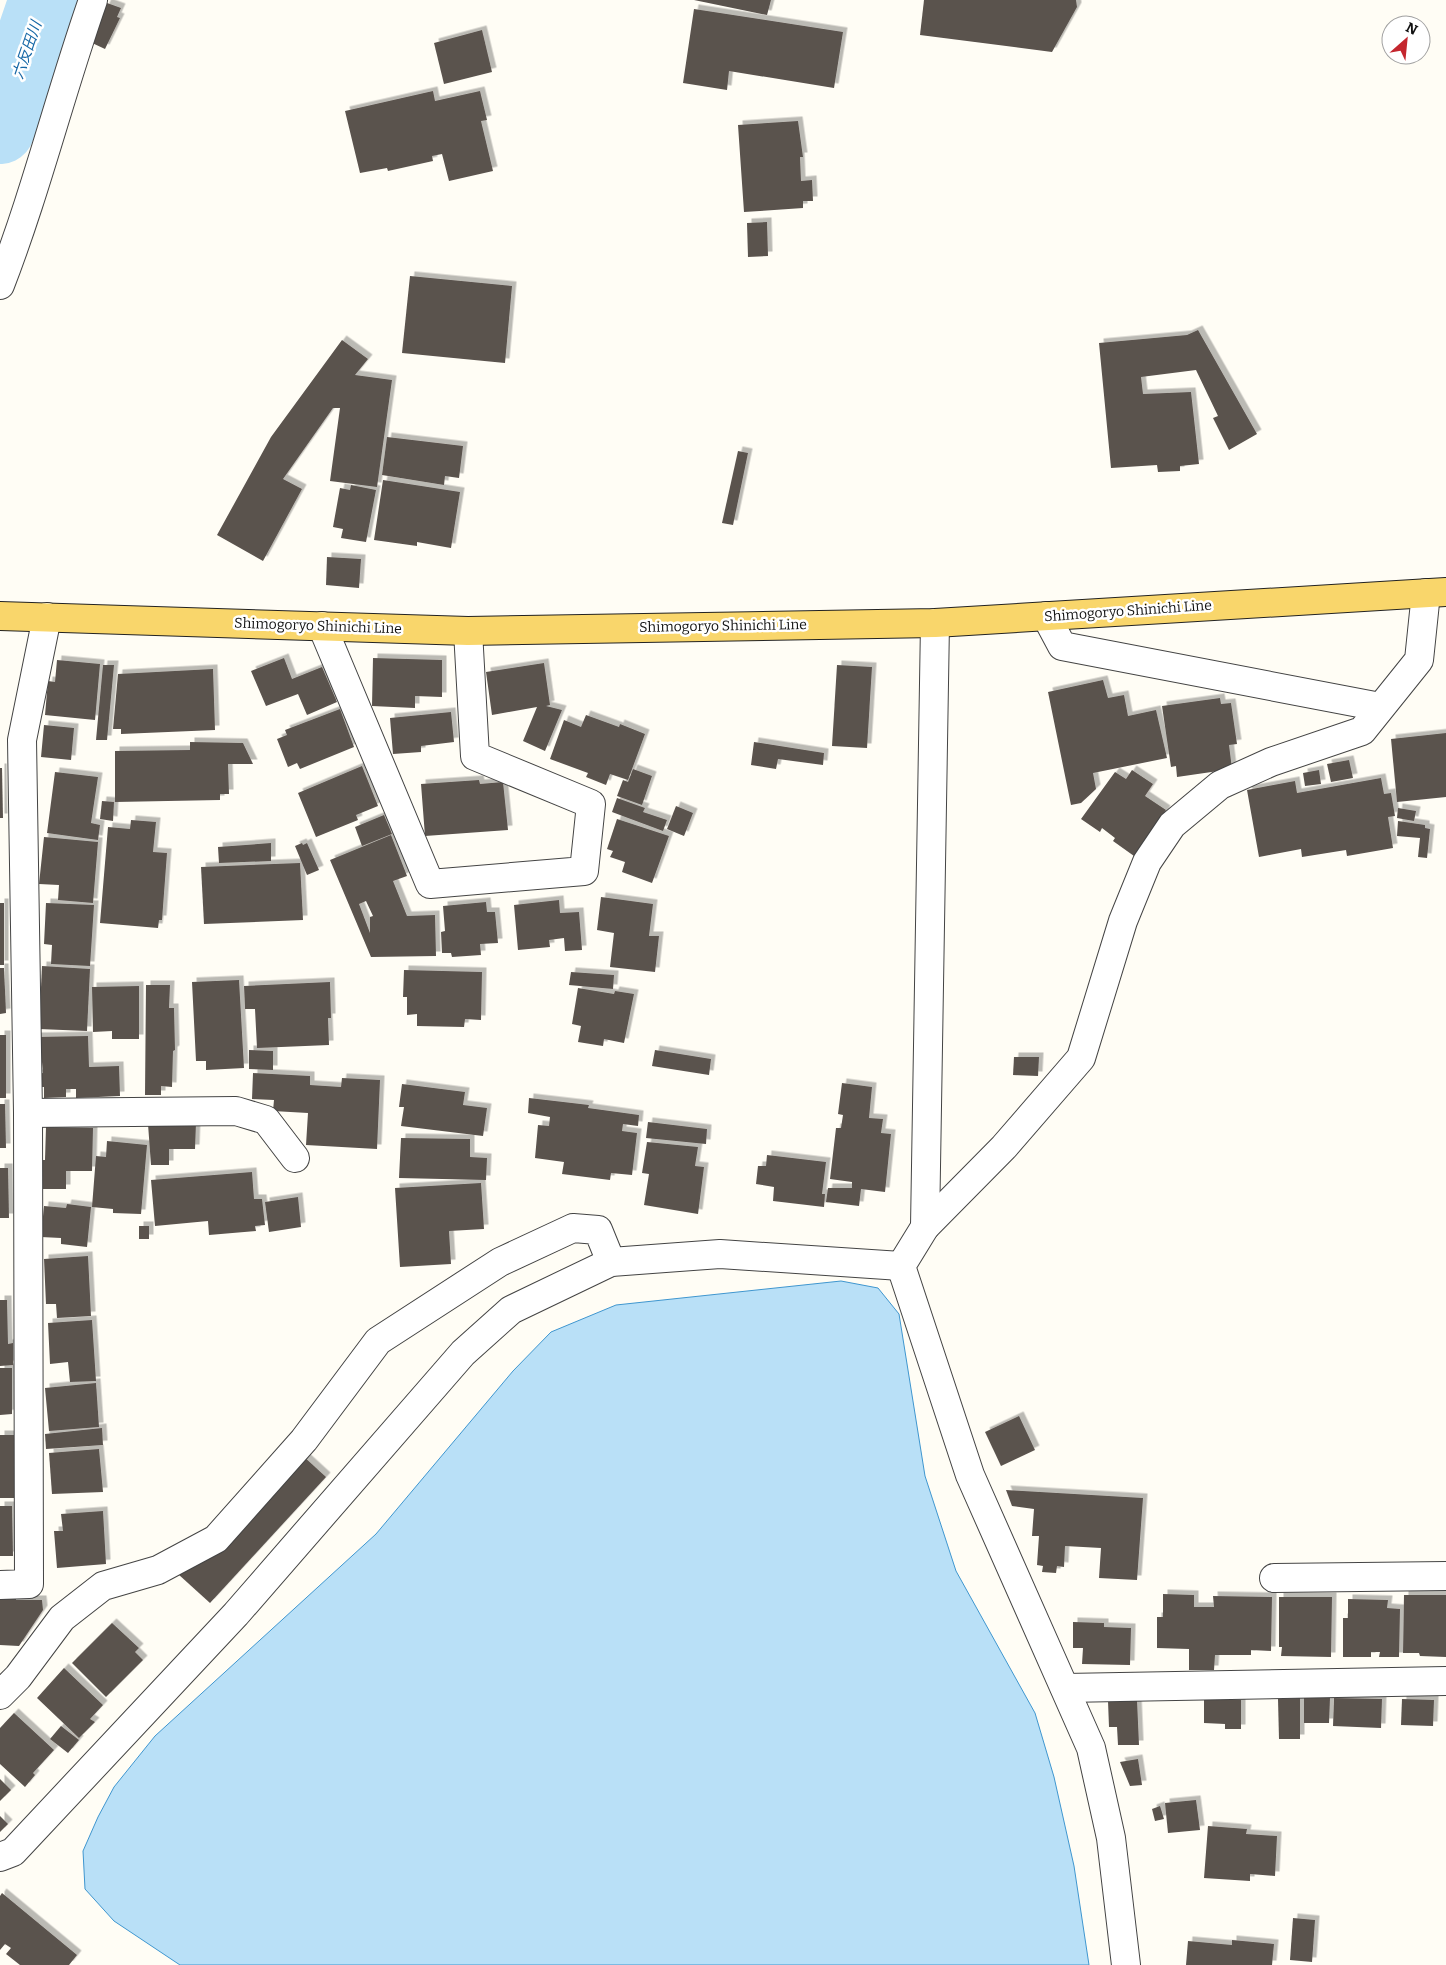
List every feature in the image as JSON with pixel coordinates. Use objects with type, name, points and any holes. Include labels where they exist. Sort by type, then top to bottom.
[{"type":"main road","name":"Shimogoryo Shinichi Line","points":[[0,616],[468,631],[935,623],[1436,592]]},
{"type":"street","points":[[0,286],[18,238],[68,73],[94,0]]},
{"type":"street","points":[[1126,1965],[1111,1838],[1090,1748],[970,1475],[901,1266],[925,1227],[1004,1147],[1081,1058],[1123,921],[1147,862],[1172,825],[1220,785],[1271,762],[1362,731],[1419,660],[1436,592]]},
{"type":"street","points":[[1046,616],[1062,646],[1380,708]]},
{"type":"street","points":[[0,1584],[29,1584],[28,1113],[22,740],[47,617]]},
{"type":"street","points":[[925,1227],[935,623]]},
{"type":"street","points":[[322,626],[430,884],[584,871],[591,804],[475,756],[468,631]]},
{"type":"street","points":[[28,1113],[236,1111],[266,1120],[294,1158]]},
{"type":"street","points":[[0,1695],[18,1677],[62,1618],[103,1586],[158,1570],[216,1539],[304,1440],[378,1341],[500,1262],[573,1228],[598,1230],[612,1262]]},
{"type":"street","points":[[0,1857],[13,1852],[236,1614],[464,1353],[511,1310],[612,1262],[720,1254],[901,1266]]},
{"type":"street","points":[[1274,1578],[1446,1576]]},
{"type":"street","points":[[1065,1688],[1446,1681]]},
{"type":"water","points":[[841,1281],[878,1288],[899,1314],[925,1476],[956,1571],[1035,1713],[1054,1777],[1074,1866],[1089,1965],[180,1965],[114,1921],[85,1889],[83,1851],[98,1817],[114,1787],[155,1736],[376,1534],[513,1371],[551,1332],[616,1305]]},
{"type":"building","points":[[694,0],[771,0],[767,15]]},
{"type":"building","points":[[924,0],[1076,0],[1077,7],[1052,52],[920,35]]},
{"type":"building","points":[[107,3],[121,8],[117,17],[120,18],[105,49],[90,42]]},
{"type":"building","points":[[694,9],[843,32],[834,88],[729,71],[727,90],[683,83]]},
{"type":"building","points":[[482,30],[492,72],[444,84],[434,43]]},
{"type":"building","points":[[433,91],[435,101],[480,91],[487,120],[481,121],[493,171],[449,181],[442,154],[432,156],[433,161],[388,171],[387,168],[360,173],[345,111]]},
{"type":"building","points":[[798,121],[803,157],[800,157],[801,181],[812,180],[813,201],[803,201],[803,208],[744,212],[738,125]]},
{"type":"building","points":[[767,222],[768,256],[748,257],[747,223]]},
{"type":"building","points":[[410,276],[512,286],[505,363],[402,353]]},
{"type":"building","points":[[1198,330],[1257,434],[1229,450],[1213,418],[1218,416],[1196,370],[1141,377],[1143,394],[1191,392],[1199,464],[1180,466],[1180,471],[1158,472],[1157,465],[1111,468],[1099,343],[1187,335]]},
{"type":"building","points":[[342,340],[368,359],[355,375],[392,380],[377,487],[330,481],[340,408],[333,408],[283,479],[302,489],[263,561],[217,535],[271,437]]},
{"type":"building","points":[[387,437],[463,446],[459,478],[445,476],[444,485],[382,475]]},
{"type":"building","points":[[738,451],[748,453],[733,525],[722,523]]},
{"type":"building","points":[[383,480],[460,492],[451,548],[417,542],[417,546],[374,540]]},
{"type":"building","points":[[351,485],[376,490],[366,542],[341,538],[343,529],[333,527],[340,488],[350,490]]},
{"type":"building","points":[[327,557],[361,559],[359,588],[326,585]]},
{"type":"building","points":[[284,658],[292,679],[322,667],[337,702],[307,715],[298,694],[266,706],[251,671]]},
{"type":"building","points":[[373,658],[442,660],[442,697],[415,696],[415,708],[372,706]]},
{"type":"building","points":[[57,660],[100,664],[95,720],[45,715],[48,681],[55,682]]},
{"type":"building","points":[[544,663],[550,705],[546,706],[562,710],[545,751],[523,741],[537,707],[492,715],[486,672]]},
{"type":"building","points":[[103,665],[114,665],[107,740],[96,740]]},
{"type":"building","points":[[837,665],[872,667],[867,748],[832,746]]},
{"type":"building","points":[[213,669],[215,730],[121,734],[121,729],[113,729],[118,674]]},
{"type":"building","points":[[1103,680],[1108,698],[1124,695],[1128,716],[1156,710],[1167,758],[1093,773],[1096,789],[1081,803],[1071,805],[1048,692]]},
{"type":"building","points":[[1220,698],[1221,704],[1231,703],[1237,744],[1229,745],[1232,769],[1177,777],[1176,766],[1171,767],[1162,706]]},
{"type":"building","points":[[340,709],[354,747],[300,769],[297,763],[288,767],[277,739],[287,735],[285,730]]},
{"type":"building","points":[[451,712],[454,742],[421,746],[421,752],[393,754],[390,718]]},
{"type":"building","points":[[586,715],[619,727],[620,724],[645,734],[628,780],[610,774],[606,785],[586,777],[588,773],[550,759],[564,720],[581,727]]},
{"type":"building","points":[[44,725],[74,728],[71,760],[41,757]]},
{"type":"building","points":[[1446,733],[1446,797],[1397,802],[1391,739]]},
{"type":"building","points":[[190,742],[243,743],[253,764],[228,764],[229,794],[220,794],[220,800],[115,802],[115,751],[190,750]]},
{"type":"building","points":[[754,742],[824,753],[823,765],[778,759],[776,769],[751,765]]},
{"type":"building","points":[[1349,760],[1353,778],[1331,782],[1327,764]]},
{"type":"building","points":[[362,766],[378,806],[356,815],[358,820],[316,837],[298,793]]},
{"type":"building","points":[[0,768],[2,768],[3,818],[0,818]]},
{"type":"building","points":[[633,769],[652,776],[642,805],[617,796],[623,780],[628,782]]},
{"type":"building","points":[[1132,770],[1153,784],[1145,796],[1166,810],[1134,856],[1113,841],[1115,838],[1102,828],[1100,832],[1081,819],[1115,772],[1126,779]]},
{"type":"building","points":[[1319,770],[1321,784],[1305,786],[1303,773]]},
{"type":"building","points":[[55,772],[98,777],[91,823],[100,825],[98,840],[47,833]]},
{"type":"building","points":[[1381,778],[1384,794],[1391,793],[1395,816],[1388,817],[1393,848],[1347,856],[1346,850],[1302,857],[1301,849],[1259,857],[1247,790],[1295,781],[1297,793]]},
{"type":"building","points":[[479,780],[480,784],[503,782],[508,830],[425,836],[421,784]]},
{"type":"building","points":[[617,798],[645,808],[643,812],[667,820],[663,831],[612,812]]},
{"type":"building","points":[[102,801],[114,802],[113,821],[100,819]]},
{"type":"building","points":[[676,806],[693,813],[684,836],[667,829]]},
{"type":"building","points":[[1398,808],[1416,811],[1414,821],[1397,818]]},
{"type":"building","points":[[384,815],[392,834],[362,846],[355,827]]},
{"type":"building","points":[[617,819],[669,836],[652,883],[622,872],[625,862],[610,857],[613,851],[607,849]]},
{"type":"building","points":[[131,820],[156,822],[153,852],[167,853],[162,920],[159,920],[158,928],[100,923],[108,827],[130,829]]},
{"type":"building","points":[[1398,821],[1425,825],[1425,828],[1430,829],[1427,858],[1418,857],[1420,838],[1397,836]]},
{"type":"building","points":[[391,835],[407,876],[393,881],[407,916],[435,915],[436,956],[371,957],[330,860]],"holes":[[[366,901],[373,916],[370,917],[370,933],[359,904]]]},
{"type":"building","points":[[44,837],[98,842],[93,903],[58,900],[59,885],[39,884]]},
{"type":"building","points":[[271,843],[271,861],[219,863],[218,847]]},
{"type":"building","points":[[302,843],[303,845],[307,843],[319,870],[307,875],[295,846]]},
{"type":"building","points":[[300,863],[303,920],[204,924],[201,867]]},
{"type":"building","points":[[601,897],[653,904],[649,936],[659,936],[655,972],[610,967],[614,933],[597,930]]},
{"type":"building","points":[[559,900],[560,913],[579,912],[582,950],[565,951],[564,938],[549,940],[550,947],[518,950],[514,905]]},
{"type":"building","points":[[486,902],[487,912],[495,912],[498,943],[480,944],[481,955],[452,957],[451,953],[442,953],[441,932],[445,931],[443,906]]},
{"type":"building","points":[[0,903],[4,903],[4,965],[0,965]]},
{"type":"building","points":[[46,903],[94,905],[90,966],[51,964],[52,945],[44,944]]},
{"type":"building","points":[[42,966],[90,969],[87,1031],[39,1029]]},
{"type":"building","points":[[0,968],[4,968],[6,1013],[0,1014]]},
{"type":"building","points":[[404,970],[482,972],[481,1020],[465,1019],[464,1027],[417,1026],[417,1014],[407,1015],[407,997],[403,997]]},
{"type":"building","points":[[571,972],[614,975],[613,989],[569,985]]},
{"type":"building","points":[[239,980],[244,1068],[206,1070],[206,1061],[196,1061],[192,982]]},
{"type":"building","points":[[330,982],[331,1018],[328,1018],[329,1045],[257,1048],[255,1009],[245,1009],[244,986]]},
{"type":"building","points":[[146,985],[170,985],[169,1008],[174,1008],[175,1050],[173,1051],[172,1087],[161,1086],[161,1095],[145,1095]]},
{"type":"building","points":[[139,986],[139,1039],[112,1039],[112,1031],[93,1032],[92,987]]},
{"type":"building","points":[[578,988],[614,994],[615,991],[634,994],[624,1043],[604,1039],[603,1046],[578,1042],[581,1026],[572,1024]]},
{"type":"building","points":[[0,1035],[6,1035],[6,1098],[0,1098]]},
{"type":"building","points":[[88,1036],[89,1067],[119,1066],[120,1096],[76,1098],[76,1089],[66,1089],[66,1097],[44,1098],[44,1087],[37,1087],[37,1074],[43,1073],[42,1062],[36,1062],[35,1037]]},
{"type":"building","points":[[249,1050],[273,1051],[273,1070],[249,1069]]},
{"type":"building","points":[[655,1050],[711,1059],[709,1075],[652,1066]]},
{"type":"building","points":[[1014,1057],[1039,1057],[1038,1076],[1013,1075]]},
{"type":"building","points":[[253,1073],[310,1076],[310,1085],[341,1087],[342,1078],[380,1080],[377,1149],[306,1145],[308,1113],[273,1111],[274,1100],[252,1099]]},
{"type":"building","points":[[842,1083],[872,1087],[869,1118],[883,1119],[881,1133],[891,1134],[885,1192],[861,1189],[859,1206],[826,1202],[828,1188],[852,1188],[852,1182],[830,1179],[836,1128],[841,1128],[843,1115],[838,1114]]},
{"type":"building","points":[[402,1084],[465,1092],[463,1105],[487,1108],[483,1136],[401,1126],[404,1107],[399,1107]]},
{"type":"building","points":[[529,1098],[589,1105],[588,1108],[639,1115],[638,1126],[623,1124],[622,1131],[637,1133],[632,1175],[611,1173],[610,1180],[562,1174],[564,1162],[535,1158],[538,1125],[549,1126],[550,1117],[528,1113]]},
{"type":"building","points":[[0,1104],[5,1104],[6,1148],[0,1148]]},
{"type":"building","points":[[648,1122],[707,1129],[706,1144],[646,1138]]},
{"type":"building","points":[[196,1123],[195,1149],[169,1149],[169,1165],[151,1165],[148,1124]]},
{"type":"building","points":[[46,1127],[93,1128],[92,1171],[66,1171],[66,1189],[41,1189],[41,1160],[45,1160]]},
{"type":"building","points":[[401,1138],[470,1139],[470,1157],[487,1158],[486,1180],[399,1178]]},
{"type":"building","points":[[107,1141],[147,1145],[141,1214],[113,1213],[113,1209],[92,1207],[96,1156],[106,1157]]},
{"type":"building","points":[[647,1142],[698,1147],[695,1166],[704,1167],[698,1214],[644,1205],[649,1174],[642,1173]]},
{"type":"building","points":[[767,1155],[826,1162],[822,1194],[825,1194],[824,1207],[773,1201],[774,1187],[756,1184],[758,1166],[766,1166]]},
{"type":"building","points":[[0,1168],[8,1168],[9,1218],[0,1218]]},
{"type":"building","points":[[252,1172],[254,1199],[262,1199],[265,1225],[255,1226],[256,1231],[209,1235],[208,1221],[155,1226],[151,1180]]},
{"type":"building","points":[[481,1183],[484,1229],[449,1231],[451,1264],[400,1267],[395,1188]]},
{"type":"building","points":[[298,1197],[301,1227],[269,1232],[265,1202]]},
{"type":"building","points":[[67,1204],[91,1207],[87,1247],[61,1244],[61,1238],[41,1237],[44,1206],[66,1208]]},
{"type":"building","points":[[139,1226],[149,1226],[149,1239],[139,1239]]},
{"type":"building","points":[[88,1256],[91,1316],[57,1318],[56,1304],[46,1304],[44,1259]]},
{"type":"building","points":[[0,1300],[7,1300],[8,1344],[13,1343],[13,1365],[0,1366]]},
{"type":"building","points":[[92,1320],[96,1381],[70,1382],[68,1362],[50,1364],[48,1323]]},
{"type":"building","points":[[0,1368],[12,1368],[12,1414],[0,1415]]},
{"type":"building","points":[[96,1383],[99,1427],[49,1431],[45,1388]]},
{"type":"building","points":[[1019,1416],[1035,1450],[1001,1466],[985,1432]]},
{"type":"building","points":[[102,1428],[103,1445],[46,1449],[45,1434]]},
{"type":"building","points":[[0,1435],[15,1435],[16,1498],[0,1498]]},
{"type":"building","points":[[99,1449],[103,1492],[52,1494],[49,1453]]},
{"type":"building","points":[[302,1455],[326,1477],[210,1603],[178,1574]]},
{"type":"building","points":[[1006,1490],[1143,1498],[1137,1580],[1099,1578],[1101,1548],[1065,1546],[1064,1567],[1057,1566],[1056,1573],[1042,1572],[1043,1566],[1037,1565],[1039,1536],[1032,1536],[1034,1509],[1012,1506]]},
{"type":"building","points":[[0,1506],[12,1506],[13,1556],[0,1556]]},
{"type":"building","points":[[103,1511],[106,1564],[57,1568],[54,1531],[63,1531],[61,1514]]},
{"type":"building","points":[[1163,1594],[1194,1595],[1194,1607],[1214,1607],[1213,1596],[1272,1597],[1271,1651],[1251,1650],[1251,1655],[1215,1655],[1214,1670],[1189,1670],[1189,1649],[1157,1648],[1157,1617],[1163,1617]]},
{"type":"building","points":[[1404,1595],[1446,1595],[1446,1657],[1403,1653]]},
{"type":"building","points":[[1279,1597],[1332,1597],[1331,1657],[1281,1656],[1282,1647],[1279,1647]]},
{"type":"building","points":[[0,1598],[42,1600],[43,1610],[19,1646],[0,1645]]},
{"type":"building","points":[[1348,1599],[1388,1600],[1387,1608],[1400,1609],[1399,1657],[1379,1657],[1380,1652],[1371,1652],[1371,1657],[1343,1657],[1343,1618],[1348,1618]]},
{"type":"building","points":[[1073,1622],[1104,1623],[1104,1627],[1131,1628],[1130,1665],[1082,1664],[1083,1648],[1073,1648]]},
{"type":"building","points":[[112,1623],[139,1648],[135,1652],[143,1660],[106,1697],[72,1663]]},
{"type":"building","points":[[64,1668],[103,1705],[90,1719],[95,1722],[79,1738],[37,1698]]},
{"type":"building","points":[[1300,1698],[1300,1739],[1279,1739],[1278,1699]]},
{"type":"building","points":[[1304,1698],[1330,1698],[1329,1723],[1304,1723]]},
{"type":"building","points":[[1334,1698],[1382,1699],[1381,1728],[1333,1726]]},
{"type":"building","points":[[1402,1699],[1434,1700],[1433,1726],[1401,1725]]},
{"type":"building","points":[[1137,1700],[1139,1745],[1118,1745],[1117,1727],[1109,1727],[1108,1701]]},
{"type":"building","points":[[1204,1700],[1241,1700],[1241,1729],[1225,1729],[1225,1724],[1204,1723]]},
{"type":"building","points":[[14,1713],[54,1750],[33,1773],[35,1775],[25,1787],[0,1764],[0,1728]]},
{"type":"building","points":[[61,1726],[79,1740],[68,1753],[50,1739]]},
{"type":"building","points":[[1138,1759],[1142,1785],[1130,1786],[1120,1762]]},
{"type":"building","points":[[0,1779],[11,1790],[0,1801]]},
{"type":"building","points":[[1196,1800],[1200,1830],[1168,1833],[1165,1803]]},
{"type":"building","points":[[1160,1806],[1164,1819],[1155,1821],[1152,1809]]},
{"type":"building","points":[[0,1816],[8,1824],[0,1832]]},
{"type":"building","points":[[1208,1826],[1247,1829],[1246,1834],[1277,1836],[1275,1876],[1250,1874],[1250,1881],[1204,1878]]},
{"type":"building","points":[[2,1893],[77,1955],[69,1965],[20,1965],[6,1954],[11,1948],[5,1944],[0,1950],[0,1896]]},
{"type":"building","points":[[1293,1918],[1315,1920],[1312,1962],[1290,1960]]},
{"type":"building","points":[[1232,1940],[1274,1944],[1272,1965],[1186,1965],[1188,1941],[1232,1945]]},
{"type":"waterway","name":"六反田川","points":[[0,129],[44,0]]}]
